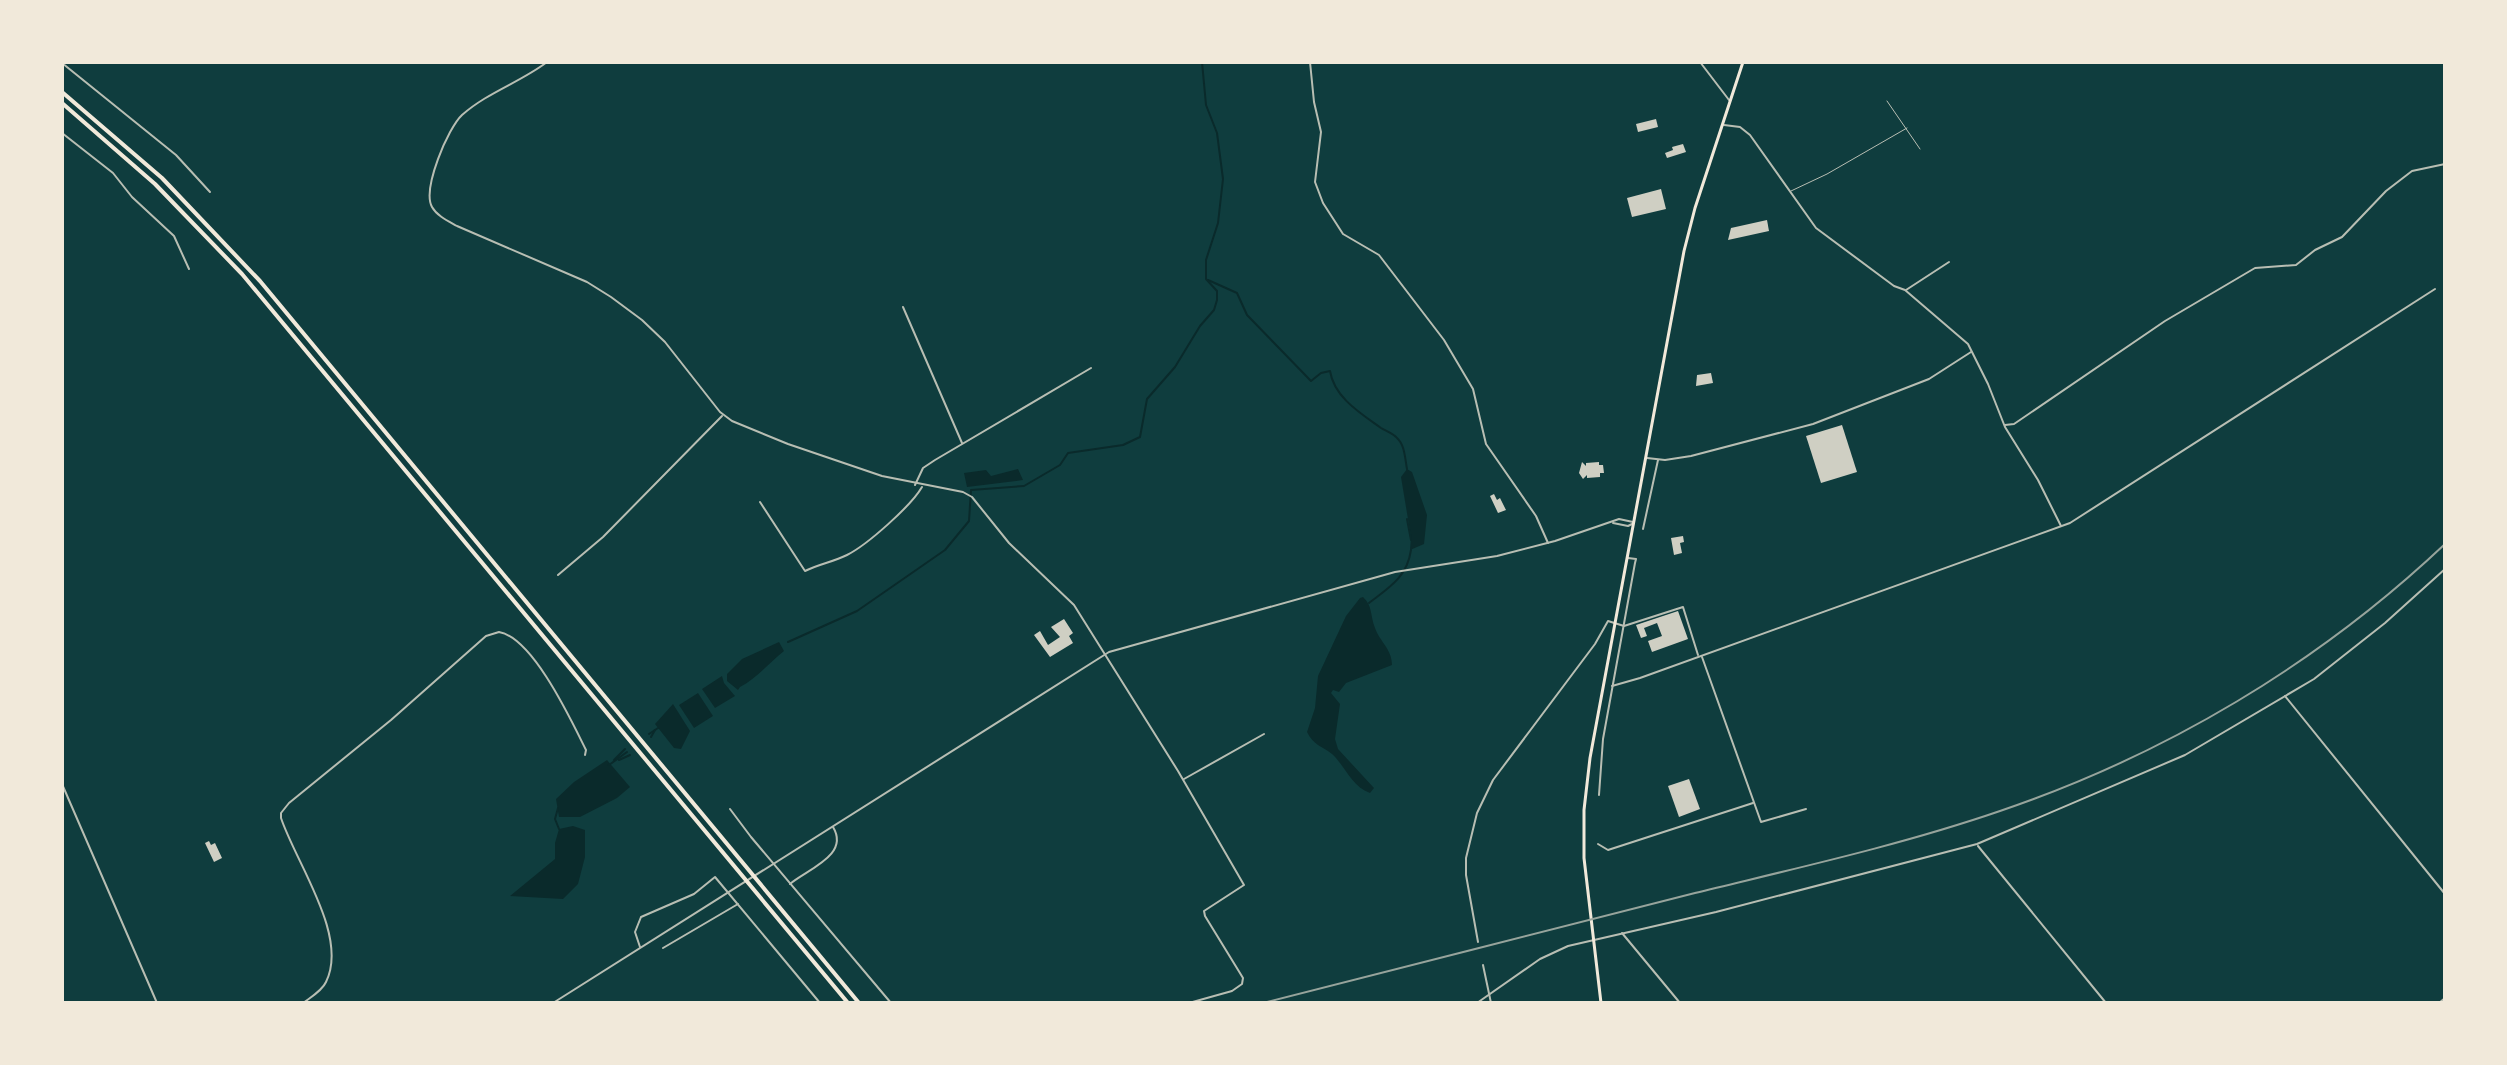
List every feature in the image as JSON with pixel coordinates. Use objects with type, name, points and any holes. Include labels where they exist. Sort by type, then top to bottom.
[{"type":"highway","points":[[62,92],[174,190],[260,281],[859,1003]]},
{"type":"highway","points":[[62,103],[162,190],[242,274],[848,1003]]},
{"type":"main road","points":[[1601,1003],[1584,858],[1584,810],[1590,758],[1684,251],[1743,62]]},
{"type":"street","points":[[547,62],[483,99],[455,122],[434,171],[429,192],[431,206],[457,226],[587,282],[627,309],[665,342],[723,415],[742,426],[872,473],[970,496],[1009,543],[1069,599],[1183,780],[1244,885],[1204,911],[1243,978],[1242,984],[1232,991],[1189,1003]]},
{"type":"street","points":[[1310,62],[1321,132],[1315,182],[1323,203],[1343,234],[1379,255],[1449,347],[1476,397],[1486,444],[1533,512],[1548,543]]},
{"type":"street","points":[[1700,62],[1730,101]]},
{"type":"street","points":[[62,63],[176,155],[210,192]]},
{"type":"street","points":[[1722,125],[1744,129],[1816,228],[1894,286],[1905,290],[1968,344],[2004,425],[2038,480],[2061,526]]},
{"type":"street","points":[[62,133],[113,173],[132,197],[174,236],[189,269]]},
{"type":"street","points":[[2004,425],[2014,424],[2165,321],[2255,268],[2296,265],[2315,250],[2342,237],[2386,191],[2412,171],[2445,164]]},
{"type":"street","points":[[1905,290],[1949,262]]},
{"type":"street","points":[[1603,683],[1612,686],[1700,656],[2070,523],[2435,289]]},
{"type":"street","points":[[903,307],[962,444]]},
{"type":"street","points":[[1645,458],[1658,460],[1712,451],[1813,424],[1929,379],[1971,352]]},
{"type":"street","points":[[915,485],[923,468],[1091,368]]},
{"type":"street","points":[[558,575],[603,537],[723,415]]},
{"type":"street","points":[[1643,529],[1658,460]]},
{"type":"street","points":[[760,502],[805,571],[844,557],[864,544],[923,486]]},
{"type":"street","points":[[553,1003],[1105,654],[1395,572],[1486,558],[1626,519],[1634,523]]},
{"type":"street","points":[[1612,523],[1628,526],[1634,523]]},
{"type":"street","points":[[1599,795],[1603,739],[1636,559],[1627,557]]},
{"type":"street","points":[[1477,1003],[1555,951],[1977,844],[2185,755],[2314,679],[2369,636],[2445,569]]},
{"type":"street","points":[[1478,942],[1466,875],[1466,858],[1477,813],[1493,780],[1608,621],[1624,626],[1683,607],[1761,822],[1806,809]]},
{"type":"street","points":[[303,1003],[322,989],[328,979],[333,943],[281,818],[289,803],[391,720],[486,636],[499,632],[513,638],[551,682],[586,750],[585,755]]},
{"type":"street","points":[[2285,696],[2445,894]]},
{"type":"street","points":[[1183,780],[1264,734]]},
{"type":"street","points":[[62,784],[157,1003]]},
{"type":"street","points":[[1598,844],[1608,850],[1754,802]]},
{"type":"street","points":[[730,809],[891,1003]]},
{"type":"street","points":[[790,884],[834,852],[838,841],[833,826]]},
{"type":"street","points":[[1977,844],[2106,1003]]},
{"type":"street","points":[[640,948],[635,932],[641,917],[694,894],[715,877],[820,1003]]},
{"type":"street","points":[[663,948],[738,904]]},
{"type":"street","points":[[1622,933],[1680,1003]]},
{"type":"street","points":[[1483,965],[1491,1003]]},
{"type":"street","points":[[2439,1003],[2445,998]]},
{"type":"lane","points":[[1887,101],[1920,149]]},
{"type":"lane","points":[[1791,191],[1907,128]]},
{"type":"water","points":[[1018,469],[1023,480],[967,487],[964,473],[986,470],[991,476]]},
{"type":"water","points":[[1407,469],[1412,472],[1427,515],[1424,544],[1410,550],[1411,537],[1401,477]]},
{"type":"water","points":[[1363,597],[1370,608],[1377,633],[1390,654],[1392,665],[1346,683],[1339,692],[1333,690],[1331,693],[1340,704],[1335,739],[1338,749],[1374,788],[1370,793],[1358,786],[1337,759],[1315,743],[1307,732],[1315,708],[1318,676],[1346,616]]},
{"type":"water","points":[[779,642],[784,651],[738,690],[727,681],[727,674],[742,659]]},
{"type":"water","points":[[722,676],[735,696],[715,708],[702,689]]},
{"type":"water","points":[[698,693],[713,716],[694,728],[679,705]]},
{"type":"water","points":[[673,704],[690,731],[681,749],[674,748],[655,724]]},
{"type":"water","points":[[607,760],[630,787],[617,798],[580,817],[559,817],[556,799],[574,782]]},
{"type":"water","points":[[573,826],[585,830],[585,857],[578,884],[563,899],[510,896],[555,859],[559,829]]},
{"type":"building","points":[[1656,119],[1658,127],[1638,132],[1636,124]]},
{"type":"building","points":[[1683,144],[1686,152],[1667,158],[1665,153]]},
{"type":"building","points":[[1661,189],[1666,209],[1632,217],[1627,198]]},
{"type":"building","points":[[1767,220],[1769,231],[1728,240],[1731,228]]},
{"type":"building","points":[[1711,373],[1713,383],[1696,386],[1697,375]]},
{"type":"building","points":[[1842,425],[1857,472],[1821,483],[1806,436]]},
{"type":"building","points":[[1582,462],[1586,466],[1586,463],[1599,462],[1603,465],[1604,473],[1600,473],[1600,477],[1587,478],[1587,475],[1583,479],[1579,473]]},
{"type":"building","points":[[1494,494],[1506,510],[1498,513],[1490,496]]},
{"type":"building","points":[[1683,536],[1684,542],[1680,543],[1682,553],[1674,555],[1671,538]]},
{"type":"building","points":[[1678,611],[1688,639],[1652,652],[1648,641],[1662,636],[1657,623],[1644,628],[1647,636],[1641,638],[1636,625]]},
{"type":"building","points":[[1064,619],[1073,633],[1069,636],[1073,643],[1050,657],[1034,635],[1040,631],[1048,645],[1060,637],[1051,627]]},
{"type":"building","points":[[1689,779],[1700,809],[1679,817],[1668,786]]},
{"type":"building","points":[[209,841],[211,845],[215,843],[222,858],[214,862],[205,843]]},
{"type":"waterway","points":[[788,642],[857,611],[945,550],[969,521],[971,490],[1024,486],[1060,465],[1068,453],[1123,445],[1140,437],[1147,399],[1175,367],[1200,326],[1214,310],[1217,300],[1217,291],[1206,279],[1206,260],[1218,223],[1223,179],[1217,133],[1206,105],[1202,62]]},
{"type":"waterway","points":[[1208,280],[1237,293],[1247,315],[1311,381],[1321,373],[1330,371],[1342,397],[1400,441],[1407,469]]},
{"type":"waterway","points":[[1407,519],[1411,540]]},
{"type":"waterway","points":[[1369,603],[1401,574],[1411,550]]},
{"type":"waterway","points":[[649,734],[658,728]]},
{"type":"waterway","points":[[651,737],[655,730]]},
{"type":"waterway","points":[[614,760],[625,749]]},
{"type":"waterway","points":[[609,765],[627,752]]},
{"type":"waterway","points":[[619,760],[630,755]]},
{"type":"waterway","points":[[558,808],[555,819],[559,829]]},
{"type":"railway","points":[[1263,1003],[1887,845],[2000,811],[2061,788],[2121,763],[2237,702],[2345,628],[2445,544]]}]
